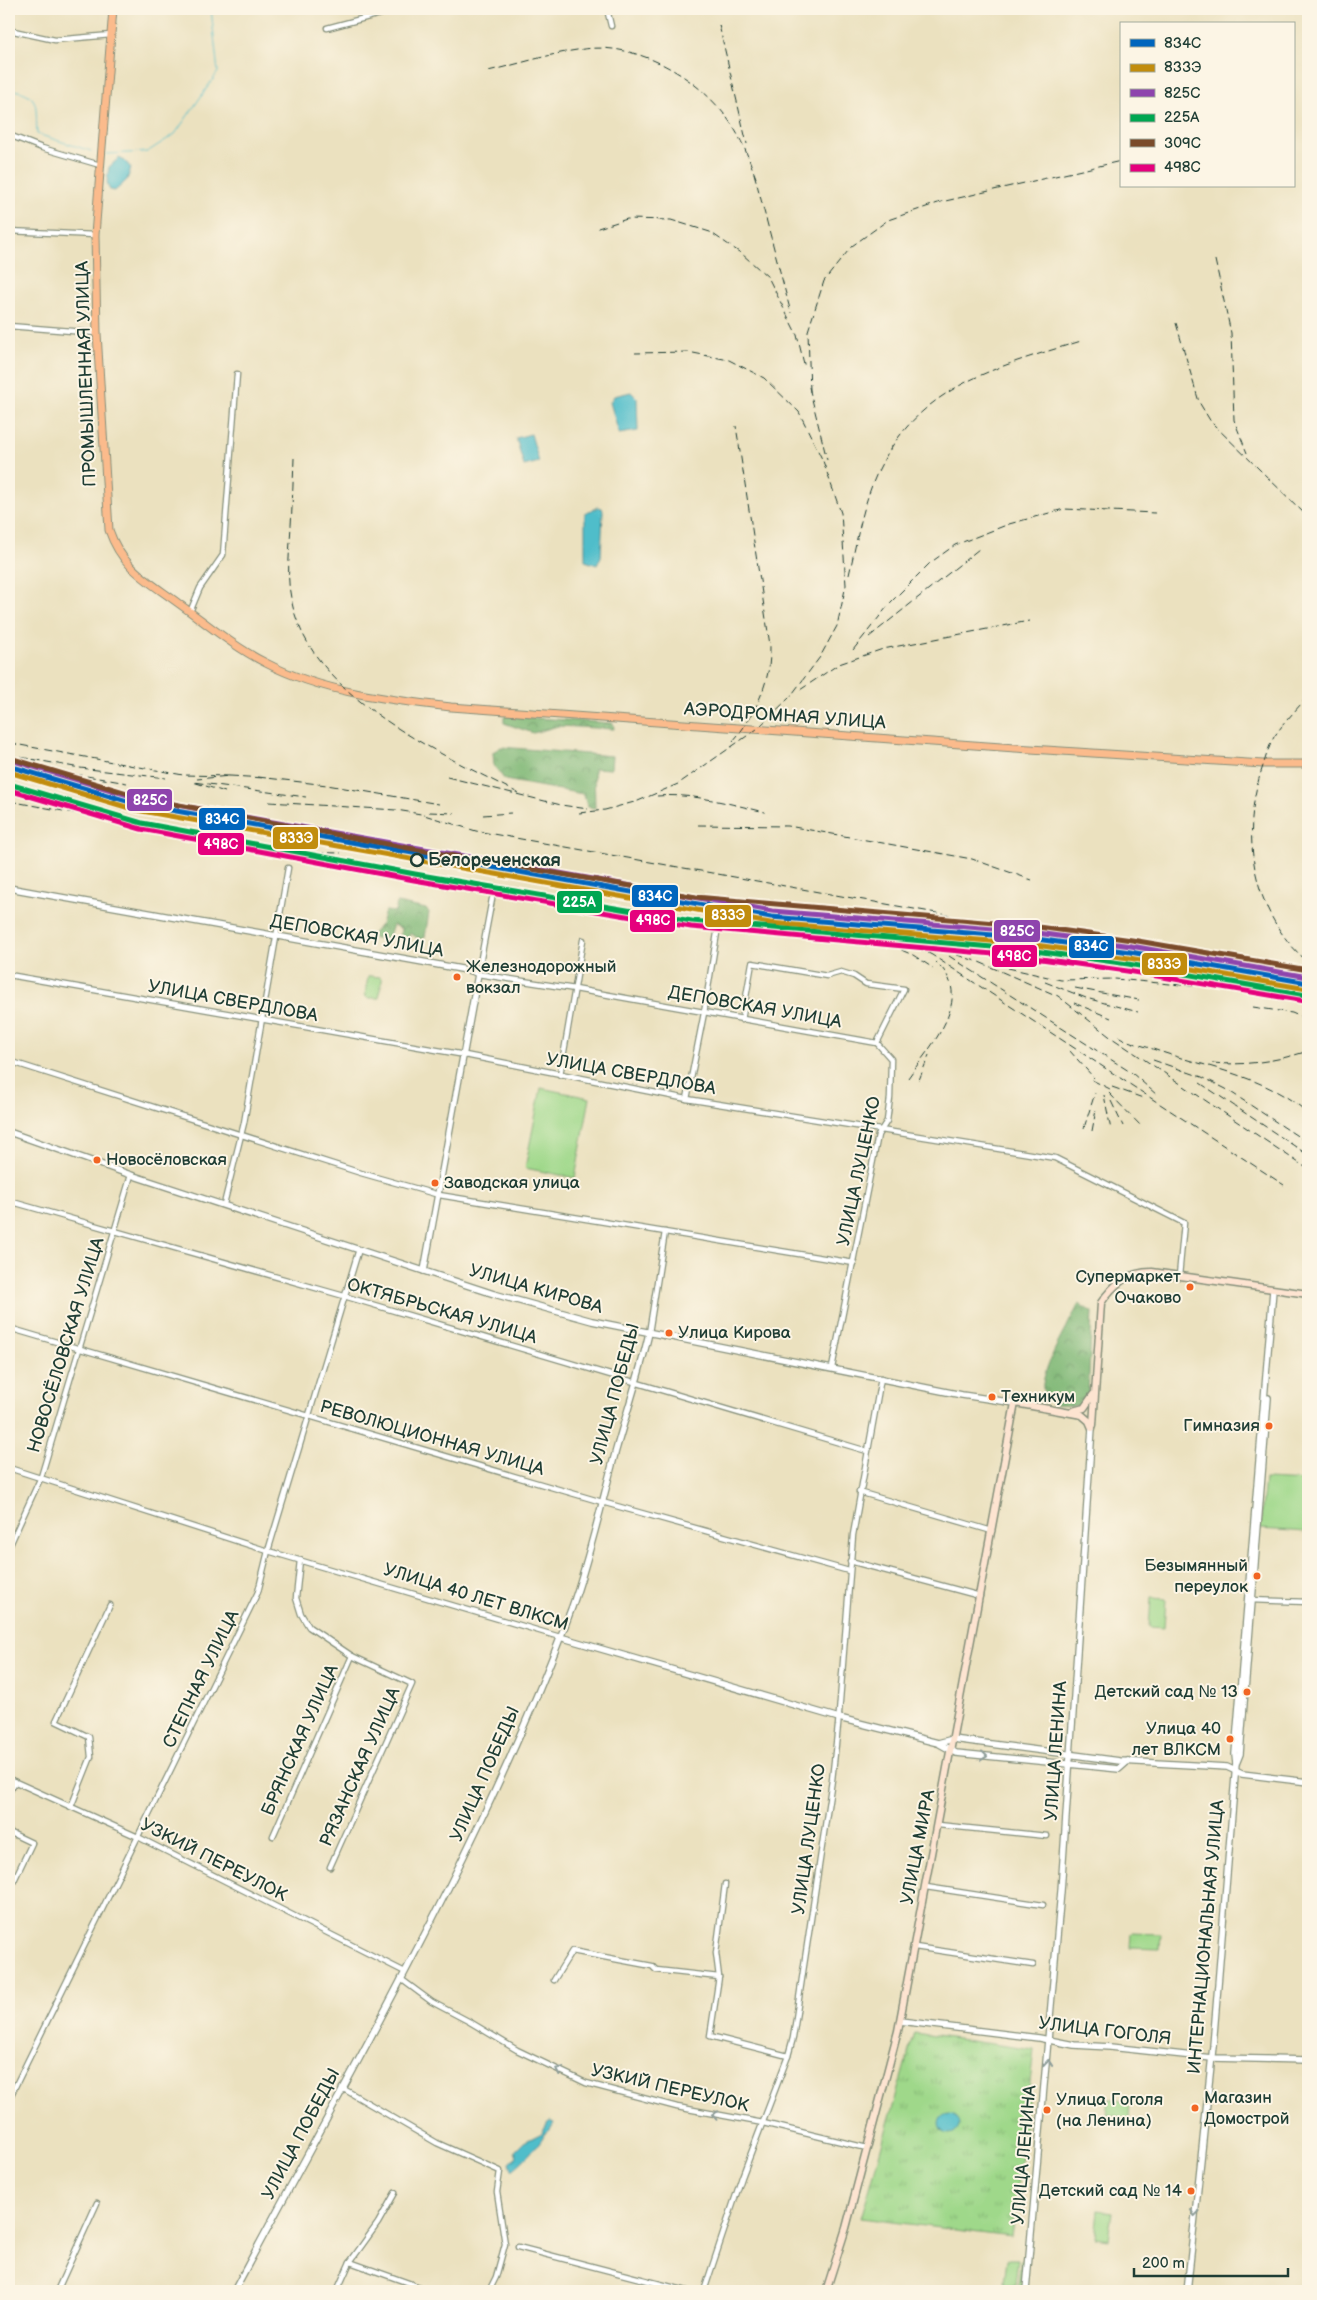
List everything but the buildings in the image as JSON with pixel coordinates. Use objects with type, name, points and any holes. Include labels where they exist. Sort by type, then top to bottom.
[{"type":"main road","name":"ПРОМЫШЛЕННАЯ УЛИЦА","points":[[113,9],[95,236],[98,333],[109,530],[113,543],[127,564],[190,612],[265,663]]},
{"type":"main road","name":"АЭРОДРОМНАЯ УЛИЦА","points":[[265,663],[326,685],[372,697],[451,707],[1015,748],[1263,764],[1308,764]]},
{"type":"main road","name":"УЛИЦА ЛЕНИНА","points":[[1092,1428],[1099,1312],[1101,1303],[1106,1295],[1125,1278],[1139,1272],[1308,1294]]},
{"type":"main road","points":[[1072,1412],[1084,1408],[1095,1392]]},
{"type":"main road","name":"УЛИЦА КИРОВА","points":[[1015,1404],[1082,1415],[1089,1421],[1092,1428]]},
{"type":"main road","name":"УЛИЦА МИРА","points":[[826,2291],[867,2148],[900,2021],[1015,1404]]},
{"type":"street","points":[[328,28],[399,9]]},
{"type":"street","points":[[607,9],[611,26]]},
{"type":"street","points":[[9,30],[55,40],[111,35]]},
{"type":"street","points":[[9,135],[42,148],[100,166]]},
{"type":"street","points":[[9,231],[95,236]]},
{"type":"street","points":[[9,326],[98,333]]},
{"type":"street","points":[[190,612],[200,588],[223,555],[237,374]]},
{"type":"street","points":[[224,1204],[241,1134],[288,868]]},
{"type":"street","name":"ДЕПОВСКАЯ УЛИЦА","points":[[9,888],[275,937],[424,962],[472,971],[478,974],[575,989],[877,1043]]},
{"type":"street","points":[[424,1271],[492,899]]},
{"type":"street","points":[[686,1099],[704,1013],[718,927]]},
{"type":"street","points":[[560,1076],[583,940]]},
{"type":"street","points":[[742,1020],[752,963],[827,976],[841,972],[854,976],[866,984],[904,989],[877,1043]]},
{"type":"street","name":"УЛИЦА СВЕРДЛОВА","points":[[9,975],[464,1055],[560,1076],[686,1099],[1054,1158],[1184,1224],[1179,1276]]},
{"type":"street","name":"УЛИЦА ЛУЦЕНКО","points":[[832,1368],[878,1135],[887,1121],[890,1098],[891,1059],[877,1043]]},
{"type":"street","points":[[9,1061],[361,1173],[439,1195],[854,1263]]},
{"type":"street","name":"УЛИЦА КИРОВА","points":[[9,1132],[131,1175],[424,1271],[592,1321],[1015,1404]]},
{"type":"street","name":"НОВОСЁЛОВСКАЯ УЛИЦА","points":[[9,1547],[41,1477],[131,1175]]},
{"type":"street","name":"ОКТЯБРЬСКАЯ УЛИЦА","points":[[9,1200],[115,1232],[344,1296],[866,1451]]},
{"type":"street","name":"УЛИЦА ПОБЕДЫ","points":[[234,2291],[405,1972],[479,1824],[560,1637],[582,1577],[649,1333],[665,1232]]},
{"type":"street","name":"СТЕПНАЯ УЛИЦА","points":[[9,2100],[258,1592],[268,1550],[344,1296],[360,1249]]},
{"type":"street","name":"ИНТЕРНАЦИОНАЛЬНАЯ УЛИЦА","points":[[1187,2291],[1212,2058],[1236,1772],[1235,1754],[1251,1600],[1275,1290]]},
{"type":"street","name":"РЕВОЛЮЦИОННАЯ УЛИЦА","points":[[9,1328],[602,1502],[849,1571]]},
{"type":"street","name":"УЛИЦА ЛУЦЕНКО","points":[[704,2291],[742,2177],[788,2056],[793,2038],[817,1883],[838,1718],[849,1571],[859,1492],[881,1378]]},
{"type":"street","name":"УЛИЦА ЛЕНИНА","points":[[1026,2291],[1050,2040],[1092,1428]]},
{"type":"street","name":"УЛИЦА 40 ЛЕТ ВЛКСМ","points":[[9,1468],[300,1560],[838,1718],[938,1743],[951,1751],[1070,1766],[1119,1769],[1128,1761]]},
{"type":"street","points":[[859,1492],[992,1531]]},
{"type":"street","name":"БРЯНСКАЯ УЛИЦА","points":[[273,1836],[352,1656],[309,1627],[301,1614],[296,1598],[300,1560]]},
{"type":"street","points":[[850,1561],[980,1596]]},
{"type":"street","points":[[1251,1600],[1308,1602]]},
{"type":"street","points":[[71,1807],[91,1757],[89,1737],[56,1721],[110,1605]]},
{"type":"street","name":"РЯЗАНСКАЯ УЛИЦА","points":[[330,1867],[412,1684],[352,1656]]},
{"type":"street","name":"УЛИЦА 40 ЛЕТ ВЛКСМ","points":[[938,1743],[953,1739],[1128,1761],[1227,1768],[1236,1772],[1308,1782]]},
{"type":"street","name":"УЗКИЙ ПЕРЕУЛОК","points":[[9,1779],[138,1837],[405,1972]]},
{"type":"street","points":[[9,1792],[15,1782]]},
{"type":"street","points":[[938,1825],[1047,1836]]},
{"type":"street","points":[[9,1832],[32,1843],[9,1891]]},
{"type":"street","points":[[725,1884],[716,1953],[719,1977],[710,2036],[788,2056]]},
{"type":"street","points":[[926,1887],[1043,1905]]},
{"type":"street","points":[[915,1947],[1033,1965]]},
{"type":"street","points":[[554,1980],[572,1951],[652,1966],[656,1970],[719,1977]]},
{"type":"street","name":"УЗКИЙ ПЕРЕУЛОК","points":[[401,1979],[423,1996],[517,2050],[586,2084],[705,2113],[763,2123],[867,2148]]},
{"type":"street","name":"УЛИЦА ГОГОЛЯ","points":[[900,2021],[1050,2040],[1060,2044],[1110,2047],[1212,2058],[1308,2060]]},
{"type":"street","points":[[342,2088],[437,2143],[500,2171],[498,2192],[507,2245],[489,2291]]},
{"type":"street","points":[[336,2291],[350,2262],[378,2223],[395,2193]]},
{"type":"street","points":[[57,2291],[97,2203]]},
{"type":"street","points":[[518,2247],[687,2291]]},
{"type":"street","points":[[350,2262],[431,2291]]},
{"type":"green space","points":[[504,716],[613,723],[614,729],[558,726],[533,733],[504,723]]},
{"type":"green space","points":[[501,747],[612,756],[611,769],[594,768],[595,808],[588,807],[583,794],[505,780],[494,766],[493,752]]},
{"type":"green space","points":[[397,903],[426,909],[429,912],[425,937],[421,940],[410,933],[405,943],[400,939],[401,928],[393,925],[387,940],[370,937],[381,924],[385,911],[395,912]]},
{"type":"green space","points":[[368,977],[380,977],[382,980],[379,998],[367,998],[365,995]]},
{"type":"green space","points":[[541,1088],[590,1098],[575,1178],[525,1168]]},
{"type":"green space","points":[[1079,1304],[1092,1312],[1088,1395],[1079,1406],[1053,1405],[1043,1390],[1045,1375],[1058,1343]]},
{"type":"green space","points":[[1265,1479],[1308,1481],[1308,1532],[1260,1529]]},
{"type":"green space","points":[[1151,1598],[1166,1599],[1164,1628],[1149,1627]]},
{"type":"green space","points":[[1131,1933],[1161,1934],[1160,1949],[1130,1948]]},
{"type":"green space","points":[[914,2033],[1034,2050],[1011,2237],[861,2218]]},
{"type":"green space","points":[[1108,2099],[1130,2102],[1129,2118],[1106,2115]]},
{"type":"green space","points":[[1098,2210],[1112,2212],[1108,2239],[1095,2237]]},
{"type":"green space","points":[[1007,2259],[1018,2259],[1015,2285],[1006,2285],[1004,2282]]},
{"type":"green space","points":[[1021,2260],[1026,2263],[1024,2291],[1017,2291]]},
{"type":"water","points":[[119,158],[125,161],[131,168],[127,180],[115,191],[110,190],[107,182],[109,167]]},
{"type":"water","points":[[631,392],[637,398],[638,431],[619,434],[610,402],[614,396]]},
{"type":"water","points":[[531,434],[539,462],[524,466],[516,438]]},
{"type":"water","points":[[598,507],[602,508],[603,511],[601,557],[597,565],[585,561],[585,513]]},
{"type":"water","points":[[949,2114],[956,2117],[959,2124],[956,2131],[949,2134],[942,2131],[939,2124],[942,2117]]},
{"type":"water","points":[[549,2121],[554,2123],[550,2130],[544,2134],[540,2142],[520,2164],[512,2170],[510,2163],[517,2157],[515,2151],[524,2142],[542,2133]]},
{"type":"waterway","points":[[107,154],[147,152],[175,134],[218,72],[211,9]]},
{"type":"waterway","points":[[9,89],[27,94],[35,102],[37,134],[91,151]]},
{"type":"railway","points":[[719,25],[747,144]]},
{"type":"railway","points":[[488,71],[584,49],[607,48],[630,52],[653,60],[675,71],[713,101],[740,139],[756,178]]},
{"type":"railway","points":[[810,392],[808,331],[824,281],[852,246],[888,220],[941,202],[1120,161]]},
{"type":"railway","points":[[754,173],[791,313]]},
{"type":"railway","points":[[598,228],[627,219],[671,220],[710,232],[742,254],[768,277],[797,335],[805,368]]},
{"type":"railway","points":[[1215,260],[1231,333],[1234,420],[1247,453]]},
{"type":"railway","points":[[1176,323],[1199,402],[1211,422],[1308,517]]},
{"type":"railway","points":[[849,575],[861,521],[873,482],[896,440],[917,417],[939,398],[965,383],[1020,360],[1081,341]]},
{"type":"railway","points":[[579,813],[605,810],[638,801],[678,784],[757,729],[790,697],[820,657],[837,626],[846,585],[841,513],[823,461],[799,412],[764,378],[729,360],[688,352],[635,353]]},
{"type":"railway","points":[[809,387],[827,460]]},
{"type":"railway","points":[[733,741],[745,726],[759,700],[770,662],[770,645],[736,426]]},
{"type":"railway","points":[[294,458],[289,562],[290,591],[302,633],[322,664],[349,692],[381,717],[451,759],[518,793]]},
{"type":"railway","points":[[853,650],[891,602],[930,563],[955,545],[1009,524],[1064,509],[1155,513]]},
{"type":"railway","points":[[869,637],[979,549]]},
{"type":"railway","points":[[800,690],[839,664],[883,649],[1029,621]]},
{"type":"railway","points":[[1308,696],[1278,731],[1269,747],[1256,792],[1252,818],[1252,845],[1256,872],[1263,897],[1274,921],[1289,943],[1308,962]]},
{"type":"railway","points":[[9,743],[183,775],[230,776],[197,779]]},
{"type":"railway","points":[[9,755],[80,768],[166,778]]},
{"type":"railway","points":[[48,769],[41,768],[80,779]]},
{"type":"railway","points":[[75,774],[127,783]]},
{"type":"railway","points":[[230,776],[265,778]]},
{"type":"railway","points":[[258,777],[327,785],[439,804]]},
{"type":"railway","points":[[447,777],[561,805],[588,809]]},
{"type":"railway","points":[[225,792],[193,782],[306,797]]},
{"type":"railway","points":[[657,796],[685,796],[765,812]]},
{"type":"railway","points":[[9,801],[285,852],[341,853]]},
{"type":"railway","points":[[269,802],[396,810],[421,814],[476,831],[1122,946]]},
{"type":"railway","points":[[429,812],[454,813]]},
{"type":"railway","points":[[483,815],[511,813]]},
{"type":"railway","points":[[698,825],[788,826],[972,859],[1032,880]]},
{"type":"railway","points":[[726,913],[868,936],[913,955],[933,968]]},
{"type":"railway","points":[[838,922],[886,934],[932,955],[1284,1185]]},
{"type":"railway","points":[[896,932],[930,941]]},
{"type":"railway","points":[[922,934],[948,938],[1015,941],[1056,946],[1253,981]]},
{"type":"railway","points":[[1117,940],[1158,952]]},
{"type":"railway","points":[[949,942],[977,949],[1075,955]]},
{"type":"railway","points":[[922,944],[979,962],[1058,996],[1109,1036],[1308,1169]]},
{"type":"railway","points":[[949,956],[1132,1073],[1157,1095]]},
{"type":"railway","points":[[908,1078],[946,1022],[951,1006],[952,991],[947,976],[936,962]]},
{"type":"railway","points":[[1008,968],[1061,980],[1115,979],[1291,995]]},
{"type":"railway","points":[[1160,971],[1209,980]]},
{"type":"railway","points":[[1045,982],[1086,998],[1138,1012]]},
{"type":"railway","points":[[1075,988],[1139,1000]]},
{"type":"railway","points":[[1283,998],[1308,1001]]},
{"type":"railway","points":[[1074,1003],[1111,1018]]},
{"type":"railway","points":[[1253,1007],[1292,1013],[1308,1020]]},
{"type":"railway","points":[[1118,1036],[1170,1055],[1233,1073],[1273,1089],[1308,1113]]},
{"type":"railway","points":[[1069,1050],[1094,1078]]},
{"type":"railway","points":[[1212,1063],[1237,1064],[1261,1062],[1285,1058],[1308,1051]]},
{"type":"railway","points":[[919,1080],[929,1055]]},
{"type":"railway","points":[[1153,1060],[1202,1077],[1226,1089],[1308,1143]]},
{"type":"railway","points":[[1092,1080],[1112,1090]]},
{"type":"railway","points":[[1200,1083],[1308,1155]]},
{"type":"railway","points":[[1112,1087],[1143,1098]]},
{"type":"railway","points":[[1084,1128],[1095,1093]]},
{"type":"railway","points":[[1109,1093],[1143,1128]]},
{"type":"railway","points":[[1104,1095],[1111,1130]]},
{"type":"railway","points":[[1111,1101],[1123,1126]]},
{"type":"railway","points":[[1092,1131],[1096,1110]]},
{"type":"transit line","name":"309С","points":[[13,759],[147,799],[419,850],[696,897],[1031,926],[1132,940],[1308,970]]},
{"type":"transit line","name":"825С","points":[[11,760],[138,798],[772,911],[1030,932],[1131,946],[1308,977]]},
{"type":"transit line","name":"834С","points":[[9,766],[137,804],[771,917],[1029,938],[1130,952],[1308,983]]},
{"type":"transit line","name":"833Э","points":[[9,772],[136,810],[770,923],[1028,944],[1129,958],[1307,989]]},
{"type":"transit line","name":"225А","points":[[9,784],[142,823],[415,874],[692,921],[1028,950],[1128,964],[1306,995]]},
{"type":"transit line","name":"498С","points":[[9,790],[141,829],[414,880],[691,927],[1027,957],[1127,971],[1305,1001]]},
{"type":"place","name":"Белореченская","points":[[417,860]]},
{"type":"place","name":"Железнодорожный вокзал","points":[[457,977]]},
{"type":"place","name":"Новосёловская","points":[[97,1160]]},
{"type":"place","name":"Заводская улица","points":[[435,1183]]},
{"type":"place","name":"Супермаркет Очаково","points":[[1190,1287]]},
{"type":"place","name":"Улица Кирова","points":[[669,1333]]},
{"type":"place","name":"Техникум","points":[[992,1397]]},
{"type":"place","name":"Гимназия","points":[[1269,1426]]},
{"type":"place","name":"Безымянный переулок","points":[[1257,1576]]},
{"type":"place","name":"Детский сад № 13","points":[[1247,1692]]},
{"type":"place","name":"Улица 40 лет ВЛКСМ","points":[[1230,1739]]},
{"type":"place","name":"Магазин Домострой","points":[[1195,2108]]},
{"type":"place","name":"Улица Гоголя (на Ленина)","points":[[1047,2110]]},
{"type":"place","name":"Детский сад № 14","points":[[1191,2191]]}]
